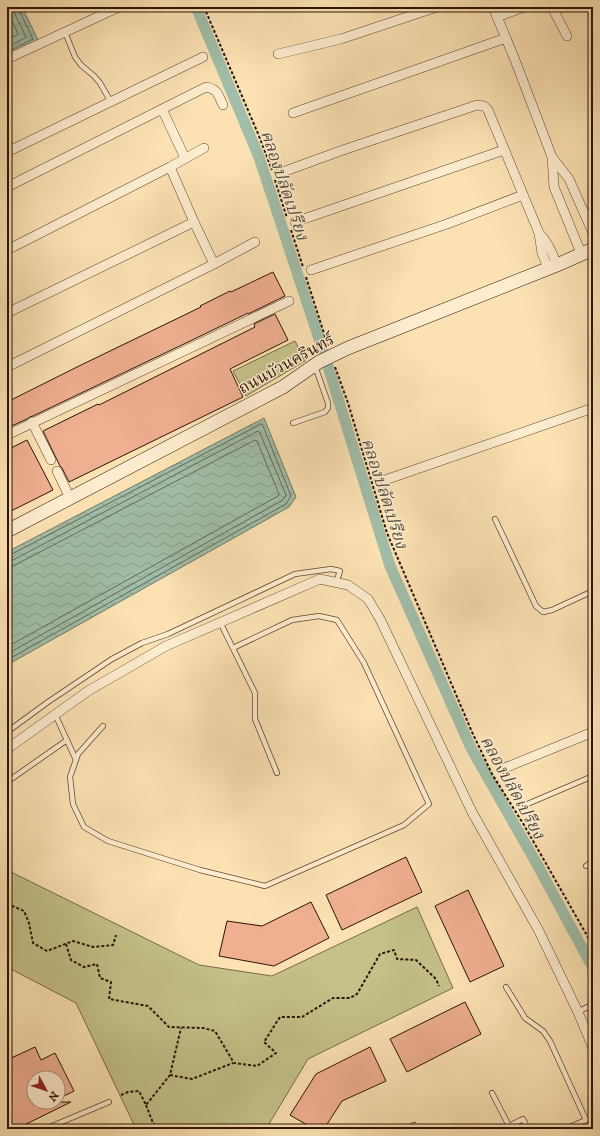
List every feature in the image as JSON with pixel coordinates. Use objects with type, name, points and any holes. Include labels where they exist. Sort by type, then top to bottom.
[{"type":"street","points":[[7,58],[119,7]]},
{"type":"street","points":[[278,54],[341,40],[420,10],[437,7]]},
{"type":"street","points":[[493,7],[552,157],[569,179],[593,233]]},
{"type":"street","points":[[497,17],[524,7]]},
{"type":"street","points":[[552,7],[567,36]]},
{"type":"street","points":[[293,113],[506,38]]},
{"type":"street","points":[[7,152],[203,58]]},
{"type":"street","points":[[7,187],[206,87],[216,90],[223,105]]},
{"type":"street","points":[[280,173],[477,105],[484,106],[488,110],[539,232],[542,253],[553,266]]},
{"type":"street","points":[[162,108],[185,158]]},
{"type":"street","points":[[7,250],[170,167],[204,148]]},
{"type":"street","points":[[295,222],[504,150]]},
{"type":"street","points":[[552,157],[554,186],[587,251]]},
{"type":"street","points":[[170,167],[214,264]]},
{"type":"street","points":[[311,270],[447,224],[523,195]]},
{"type":"street","points":[[7,313],[194,222]]},
{"type":"street","points":[[7,367],[255,242]]},
{"type":"street","name":"ถนนบัวนครินทร์","points":[[7,531],[283,387],[317,363],[348,348],[587,251]]},
{"type":"street","points":[[7,435],[289,301]]},
{"type":"street","points":[[385,480],[593,408]]},
{"type":"street","points":[[32,422],[52,460]]},
{"type":"street","points":[[57,471],[70,498]]},
{"type":"street","points":[[7,748],[88,691],[166,646],[320,579],[348,586],[368,599],[380,619],[472,812],[538,930],[578,1012],[593,1048]]},
{"type":"street","points":[[502,769],[593,732]]},
{"type":"lane","points":[[65,32],[75,57],[81,65],[100,83],[110,102]]},
{"type":"lane","points":[[293,422],[325,412],[328,408],[317,363]]},
{"type":"lane","points":[[495,519],[536,606],[543,612],[552,610],[593,592]]},
{"type":"lane","points":[[7,732],[99,667],[142,643],[168,634],[295,574],[331,569],[340,571],[336,583]]},
{"type":"lane","points":[[103,726],[78,754],[70,778],[73,804],[84,827],[108,841],[200,870],[264,886],[404,825],[429,804],[364,663],[338,620],[319,616],[292,620],[233,648]]},
{"type":"lane","points":[[220,622],[255,693],[254,719],[277,773]]},
{"type":"lane","points":[[55,714],[76,760]]},
{"type":"lane","points":[[7,782],[67,740]]},
{"type":"lane","points":[[525,805],[593,776]]},
{"type":"lane","points":[[586,866],[593,860]]},
{"type":"lane","points":[[506,987],[525,1018],[543,1031],[550,1041],[586,1120]]},
{"type":"lane","points":[[578,1012],[593,1004]]},
{"type":"lane","points":[[492,1093],[509,1126],[523,1119],[528,1129]]},
{"type":"lane","points":[[45,1129],[109,1102]]},
{"type":"lane","points":[[565,1129],[593,1116]]},
{"type":"lane","points":[[57,1124],[60,1129]]},
{"type":"lane","points":[[406,1129],[414,1125]]},
{"type":"path","points":[[7,906],[10,905],[24,911],[29,923],[33,943],[47,951],[73,941],[93,947],[113,945],[116,935]]},
{"type":"path","points":[[66,944],[71,960],[84,967],[97,964],[100,978],[111,982],[109,999],[148,1006],[169,1027],[203,1028],[215,1031],[234,1063]]},
{"type":"path","points":[[170,1075],[192,1080],[234,1063],[257,1066],[276,1053],[264,1042],[280,1017],[302,1017],[333,998],[350,998],[357,994],[380,954],[394,950],[397,959],[416,960],[436,979],[439,986]]},
{"type":"path","points":[[146,1105],[170,1075],[181,1028]]},
{"type":"path","points":[[121,1095],[139,1090],[153,1123],[161,1129]]},
{"type":"shaded area","points":[[295,341],[305,361],[246,396],[233,371]]},
{"type":"shaded area","points":[[7,870],[199,965],[272,976],[417,907],[453,988],[308,1059],[266,1129],[136,1129],[76,1003],[7,967]]},
{"type":"water","points":[[7,7],[22,7],[39,42],[7,57]]},
{"type":"water","points":[[264,418],[296,497],[289,507],[7,665],[7,552]]},
{"type":"building","points":[[273,272],[285,296],[7,428],[7,402],[201,307],[200,306],[230,291],[231,292]]},
{"type":"building","points":[[275,314],[288,340],[230,369],[243,397],[69,482],[43,431],[98,404],[99,405],[255,327],[254,324]]},
{"type":"building","points":[[27,440],[53,490],[7,513],[7,450]]},
{"type":"building","points":[[406,857],[422,892],[342,930],[326,895]]},
{"type":"building","points":[[468,890],[504,966],[470,982],[435,906]]},
{"type":"building","points":[[311,902],[329,938],[274,966],[219,956],[227,921],[262,926]]},
{"type":"building","points":[[465,1002],[481,1034],[407,1072],[390,1039]]},
{"type":"building","points":[[35,1047],[41,1060],[55,1053],[64,1070],[26,1070],[26,1110],[55,1110],[16,1129],[7,1129],[7,1060]]},
{"type":"building","points":[[370,1047],[386,1081],[342,1101],[324,1129],[314,1129],[290,1115],[316,1074]]},
{"type":"building","points":[[66,1075],[74,1091],[66,1095]]},
{"type":"waterway","name":"คลองปลัดเปรียง","points":[[196,7],[259,157],[327,363],[390,566],[471,748],[538,866],[593,968]]}]
